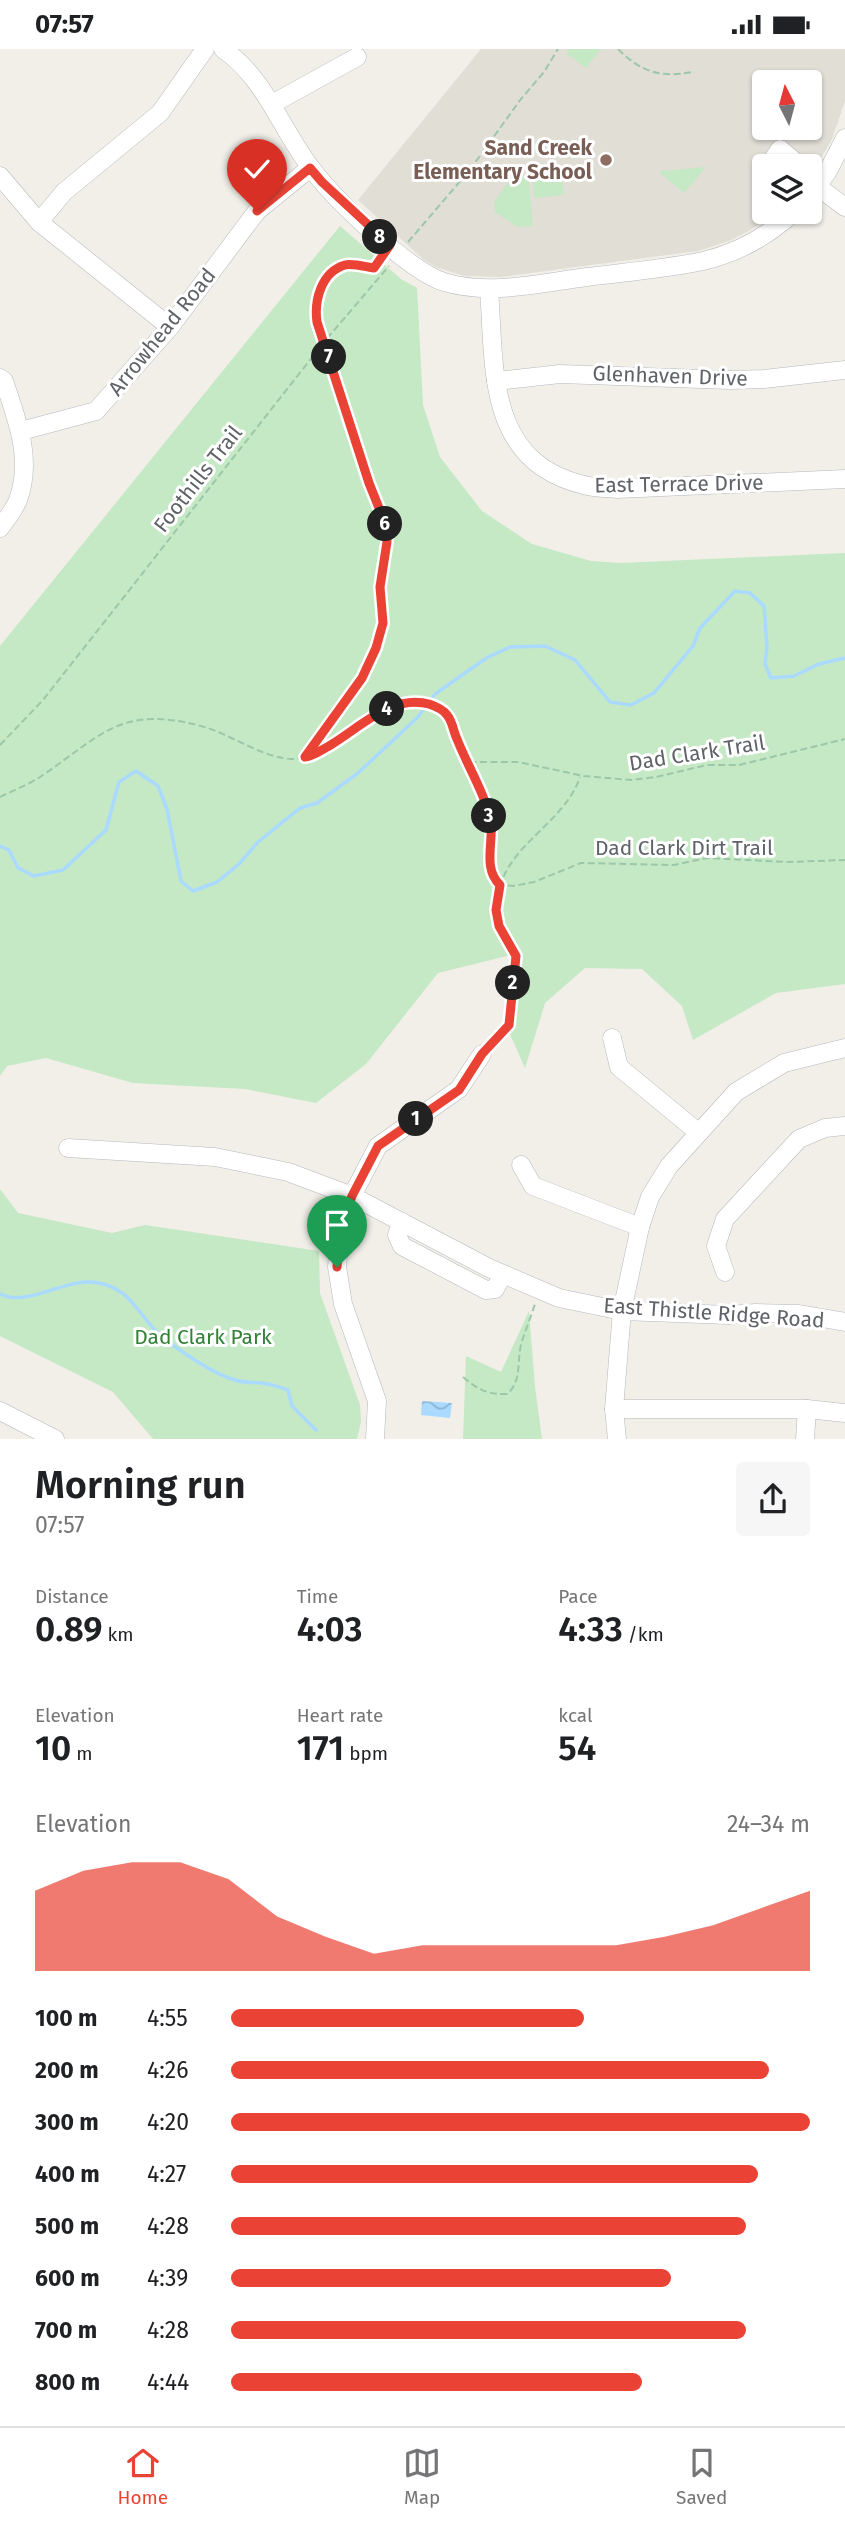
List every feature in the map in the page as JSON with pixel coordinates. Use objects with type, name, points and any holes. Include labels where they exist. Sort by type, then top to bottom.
[{"type":"street","points":[[39,222],[64,192],[160,113],[205,49]]},
{"type":"street","points":[[223,49],[248,70],[272,104],[310,168],[322,182],[393,254],[436,279],[465,287],[489,289],[710,260],[752,242],[777,224]]},
{"type":"street","points":[[272,104],[357,57]]},
{"type":"street","points":[[822,171],[845,138]]},
{"type":"street","name":"Arrowhead Road","points":[[21,431],[96,411],[170,327],[257,211],[310,168]]},
{"type":"street","points":[[0,176],[39,222],[170,327]]},
{"type":"street","points":[[822,192],[845,207]]},
{"type":"street","name":"East Terrace Drive","points":[[489,289],[496,381],[505,423],[533,459],[556,476],[585,486],[617,489],[845,479]]},
{"type":"street","name":"Glenhaven Drive","points":[[496,381],[560,374],[764,379],[845,370]]},
{"type":"street","points":[[0,378],[4,381],[21,431],[24,472],[18,502],[0,528]]},
{"type":"street","points":[[612,1038],[619,1067],[699,1133]]},
{"type":"street","points":[[617,1439],[614,1409],[622,1311],[640,1227],[650,1197],[669,1165],[736,1092],[784,1063],[845,1048]]},
{"type":"street","points":[[375,1439],[377,1401],[344,1304],[337,1267],[340,1230],[352,1196],[378,1146],[459,1090],[482,1054]]},
{"type":"street","points":[[725,1272],[716,1246],[725,1219],[799,1139],[825,1128],[845,1126]]},
{"type":"street","name":"East Thistle Ridge Road","points":[[68,1148],[215,1157],[288,1172],[352,1196],[503,1274],[559,1298],[622,1311],[729,1315],[799,1314],[845,1322]]},
{"type":"street","points":[[521,1165],[533,1185],[640,1227]]},
{"type":"street","points":[[614,1409],[807,1409],[845,1413]]},
{"type":"street","points":[[805,1439],[807,1409]]},
{"type":"street","points":[[0,1411],[55,1439]]},
{"type":"path","points":[[305,757],[362,678],[376,648],[383,623],[380,587],[387,542],[385,523],[369,483],[324,342],[315,307],[319,291],[335,270],[347,265],[374,268],[413,238],[469,171],[544,72],[558,49]]},
{"type":"path","points":[[618,49],[628,59],[653,74],[692,72]]},
{"type":"path","name":"Foothills Trail","points":[[0,745],[43,700],[393,254]]},
{"type":"path","points":[[0,797],[40,777],[101,733],[124,722],[174,720],[203,726],[290,759],[311,757],[395,705],[420,702],[446,712],[452,722],[491,823],[491,866],[494,879],[500,885]]},
{"type":"path","name":"Dad Clark Trail","points":[[463,752],[471,762],[519,762],[581,775],[631,780],[707,765],[739,765],[845,739]]},
{"type":"path","points":[[482,1054],[509,1025],[516,956],[499,926],[496,910],[500,885],[507,867],[565,803],[577,788],[581,775]]},
{"type":"path","name":"Dad Clark Dirt Trail","points":[[500,885],[514,886],[534,882],[581,863],[674,865],[707,858],[788,862],[845,860]]},
{"type":"path","points":[[463,1377],[477,1389],[493,1395],[507,1394],[513,1389],[517,1378],[520,1344],[539,1289]]},
{"type":"shaded area","name":"Sand Creek Elementary School","points":[[481,49],[845,49],[845,101],[832,139],[822,156],[822,154],[752,154],[752,224],[759,224],[747,232],[698,251],[501,277],[464,276],[424,260],[358,200]]},
{"type":"green space","points":[[570,49],[601,49],[586,68],[566,53]]},
{"type":"green space","points":[[706,167],[684,193],[660,173],[661,171]]},
{"type":"green space","points":[[528,175],[533,226],[517,227],[495,212],[494,202],[512,177]]},
{"type":"green space","points":[[562,175],[564,195],[534,198],[532,178]]},
{"type":"green space","points":[[340,226],[401,279],[417,288],[423,405],[440,457],[482,511],[532,544],[591,561],[621,563],[845,553],[845,984],[776,993],[693,1040],[682,1006],[642,969],[585,968],[545,1003],[525,1068],[506,1025],[513,957],[507,956],[438,973],[366,1064],[316,1103],[245,1089],[133,1083],[46,1058],[7,1066],[0,1076],[0,646]]},
{"type":"green space","name":"Dad Clark Park","points":[[0,1189],[18,1213],[112,1233],[145,1225],[319,1251],[320,1293],[360,1405],[361,1422],[357,1439],[153,1439],[113,1392],[0,1336]]},
{"type":"green space","points":[[529,1311],[542,1439],[463,1439],[466,1356],[501,1372]]},
{"type":"water","points":[[422,1401],[452,1403],[450,1418],[421,1415]]},
{"type":"waterway","points":[[0,846],[9,850],[18,868],[34,876],[63,870],[106,830],[119,782],[136,771],[158,786],[167,809],[181,881],[193,891],[217,882],[239,864],[258,842],[300,808],[317,803],[358,773],[418,717],[435,694],[488,657],[510,647],[545,646],[575,660],[610,702],[631,705],[654,693],[693,646],[700,628],[735,591],[750,593],[764,606],[767,647],[765,664],[771,678],[794,676],[819,664],[845,658]]},
{"type":"waterway","points":[[0,1294],[23,1297],[87,1282],[110,1286],[128,1298],[162,1337],[207,1367],[238,1381],[265,1383],[288,1390],[292,1406],[316,1430]]},
{"type":"place","name":"Sand Creek Elementary School","points":[[606,160]]},
{"type":"route","points":[[257,211],[310,168],[390,245],[374,268],[347,265],[335,270],[319,291],[315,307],[317,322],[369,483],[385,523],[387,542],[380,587],[383,623],[376,648],[362,678],[305,757],[311,757],[395,705],[417,701],[446,712],[491,823],[491,866],[494,879],[500,885],[496,910],[499,926],[516,956],[509,1025],[482,1054],[459,1090],[378,1146],[352,1196],[340,1230],[337,1267]]}]
